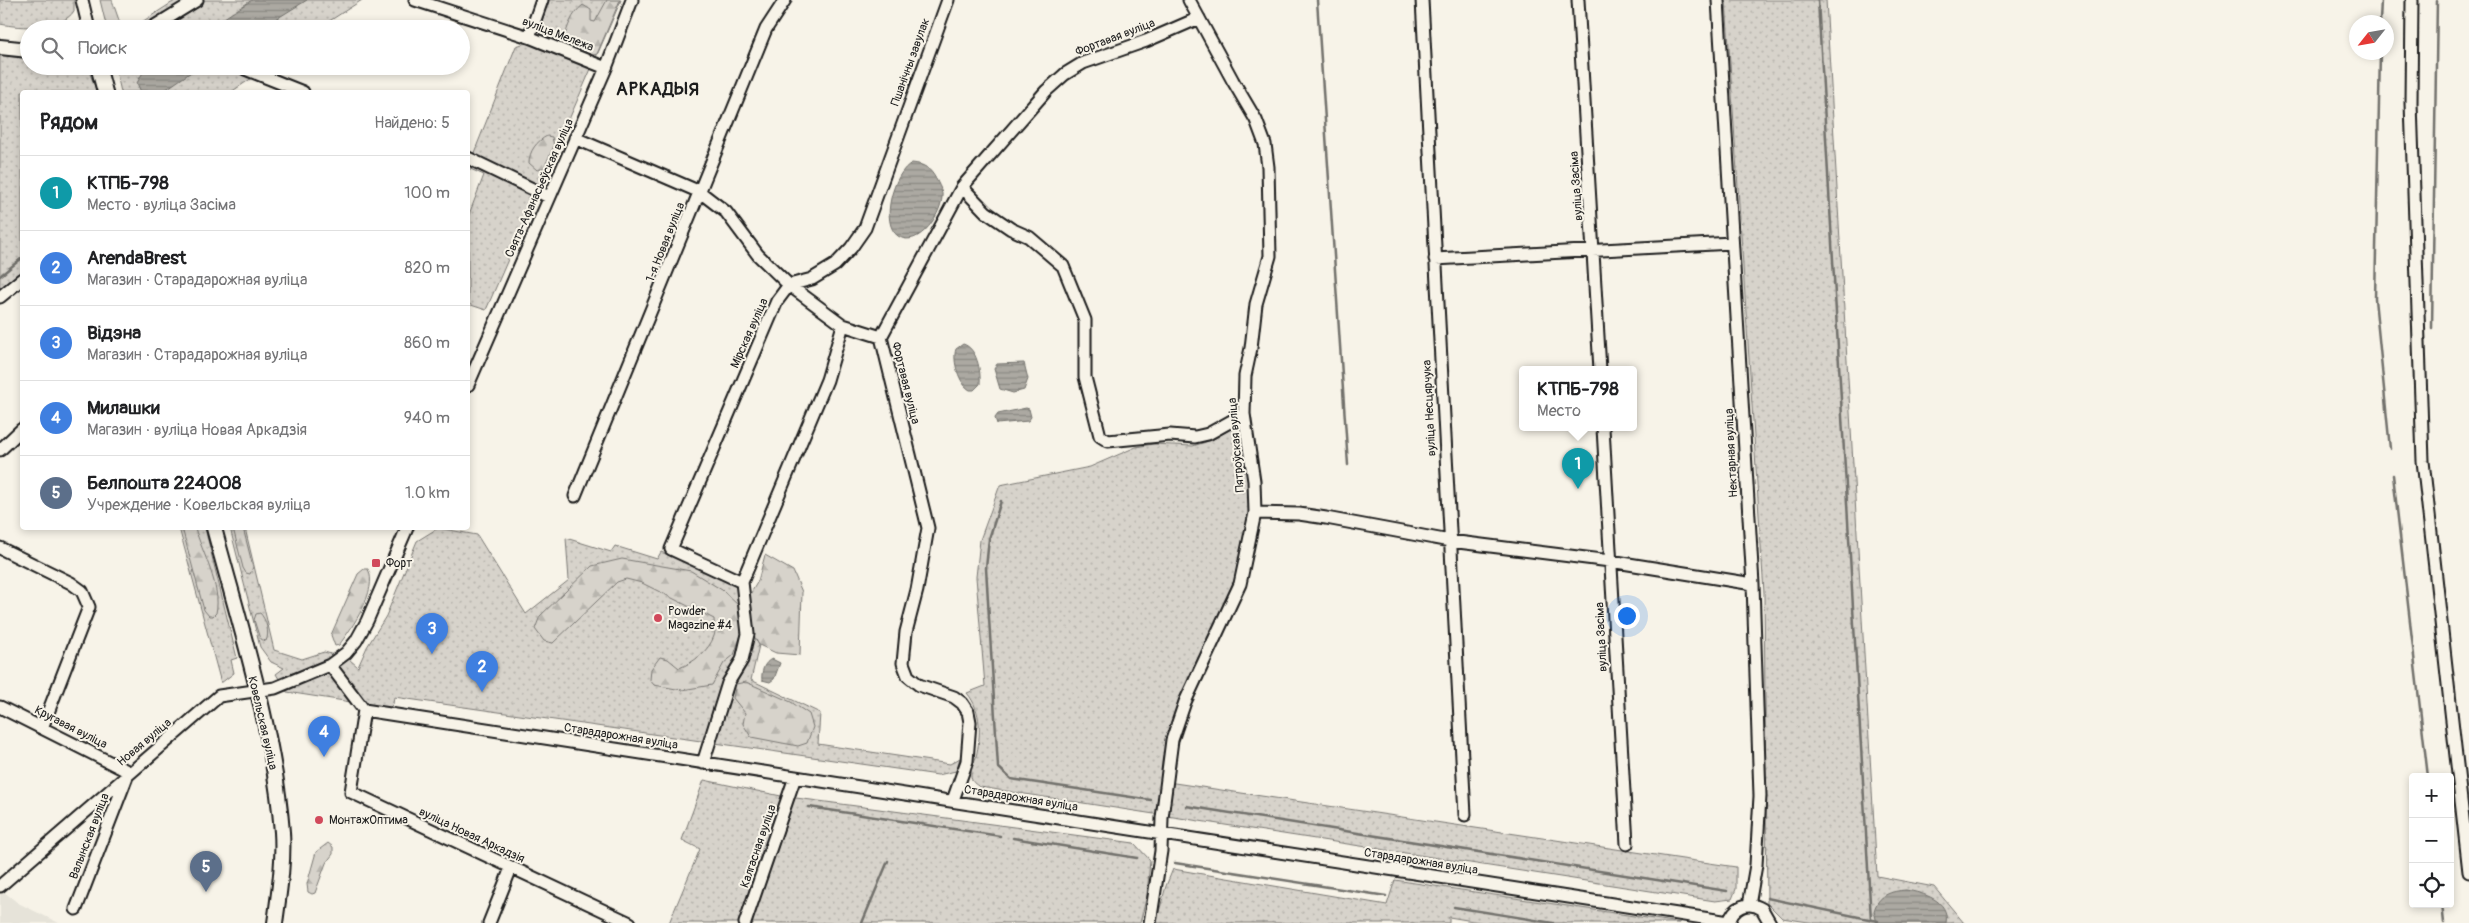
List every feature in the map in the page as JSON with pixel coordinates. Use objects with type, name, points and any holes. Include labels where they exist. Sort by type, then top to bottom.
[{"type":"main road","points":[[0,47],[20,49]]},
{"type":"main road","points":[[100,75],[104,90]]},
{"type":"main road","name":"Ковельская вуліца","points":[[215,530],[256,689],[276,781],[282,834],[281,881],[276,923]]},
{"type":"street","points":[[82,0],[87,20]]},
{"type":"street","points":[[165,20],[198,0]]},
{"type":"street","name":"вуліца Мележа","points":[[415,0],[529,37],[606,68]]},
{"type":"street","points":[[529,37],[542,0]]},
{"type":"street","name":"Свята-Афанасьеўская вуліца","points":[[470,380],[606,68],[632,0]]},
{"type":"street","name":"1-я Новая вуліца","points":[[575,496],[766,30],[785,0]]},
{"type":"street","name":"Пшанічны завулак","points":[[789,285],[812,279],[835,265],[851,248],[865,228],[948,0]]},
{"type":"street","name":"Пятроўская вуліца","points":[[1150,923],[1172,740],[1185,702],[1240,584],[1255,513],[1254,481],[1244,414],[1244,376],[1251,348],[1256,304],[1270,256],[1268,167],[1265,144],[1256,120],[1189,0]]},
{"type":"street","name":"вуліца Несцярчука","points":[[1422,0],[1465,815]]},
{"type":"street","name":"вуліца Засіма","points":[[1578,0],[1600,366]]},
{"type":"street","name":"Нектарная вуліца","points":[[1718,0],[1753,584],[1760,796],[1756,865],[1749,904]]},
{"type":"street","points":[[2412,0],[2411,103],[2423,461],[2469,872]]},
{"type":"street","name":"Фортавая вуліца","points":[[952,800],[967,761],[970,722],[968,712],[962,703],[954,697],[919,684],[908,676],[903,663],[906,632],[917,590],[928,528],[881,338],[962,188],[1046,91],[1065,74],[1083,63],[1146,41],[1199,18]]},
{"type":"street","points":[[260,75],[298,90]]},
{"type":"street","points":[[575,138],[700,192],[726,212],[758,256],[789,285],[843,325],[881,338]]},
{"type":"street","points":[[470,159],[549,197]]},
{"type":"street","points":[[962,188],[986,212],[1011,229],[1029,238],[1063,266],[1085,320],[1085,377],[1100,436],[1108,441],[1170,435],[1195,437],[1208,434],[1244,414]]},
{"type":"street","points":[[1435,259],[1732,243]]},
{"type":"street","points":[[0,297],[20,281]]},
{"type":"street","name":"Мірская вуліца","points":[[742,582],[671,550],[777,301],[789,285]]},
{"type":"street","points":[[703,763],[728,683],[742,660],[748,634],[742,582],[827,380],[843,325]]},
{"type":"street","points":[[0,450],[20,431]]},
{"type":"street","name":"вуліца Засіма","points":[[1603,431],[1627,844]]},
{"type":"street","points":[[1255,513],[1299,514],[1450,541],[1610,561],[1753,584]]},
{"type":"street","points":[[364,710],[330,665],[346,653],[356,641],[406,530]]},
{"type":"street","points":[[0,548],[71,583],[87,598],[89,607],[42,728]]},
{"type":"street","name":"Новая вуліца","points":[[0,886],[129,772],[219,696],[256,689],[275,688],[330,665]]},
{"type":"street","name":"Кругавая вуліца","points":[[0,708],[129,772]]},
{"type":"street","name":"Старадарожная вуліца","points":[[364,710],[1729,922]]},
{"type":"street","name":"вуліца Новая Аркадзія","points":[[364,710],[351,792],[630,923]]},
{"type":"street","name":"Валынская вуліца","points":[[76,910],[129,772]]},
{"type":"street","name":"Калгасная вуліца","points":[[745,923],[795,777]]},
{"type":"street","points":[[489,923],[511,868]]},
{"type":"street","points":[[1729,922],[1738,909],[1749,904],[1762,909],[1770,923]]},
{"type":"shaded area","points":[[252,0],[307,0],[275,20],[221,20]]},
{"type":"shaded area","points":[[141,75],[187,75],[165,90],[140,90],[137,83]]},
{"type":"shaded area","points":[[912,163],[920,164],[931,172],[941,189],[942,201],[929,227],[914,238],[906,239],[898,236],[892,229],[889,209],[895,186],[900,176],[905,168]]},
{"type":"shaded area","points":[[963,344],[972,350],[979,367],[980,384],[974,390],[970,390],[963,383],[956,365],[956,349]]},
{"type":"shaded area","points":[[1024,363],[1028,379],[1024,390],[1013,393],[1000,389],[994,369],[997,364]]},
{"type":"shaded area","points":[[1029,409],[1031,417],[1028,421],[997,424],[995,418],[998,414]]},
{"type":"shaded area","points":[[772,659],[780,663],[774,679],[770,682],[762,680],[764,668],[767,662]]},
{"type":"shaded area","points":[[1906,890],[1920,893],[1940,903],[1946,915],[1946,923],[1877,923],[1874,911],[1879,901],[1890,893]]},
{"type":"shaded area","points":[[3,891],[18,903],[59,923],[0,923],[0,894]]},
{"type":"green space","points":[[0,0],[74,0],[74,11],[63,20],[20,20],[20,26],[0,24]]},
{"type":"green space","points":[[100,0],[112,0],[119,20],[105,20]]},
{"type":"green space","points":[[176,0],[362,0],[331,20],[145,20]]},
{"type":"green space","points":[[547,0],[621,0],[486,310],[470,305],[470,212],[484,175],[470,169],[470,163],[516,46],[532,41]]},
{"type":"green space","points":[[607,0],[620,0],[597,54],[590,56],[565,47],[563,41],[573,17],[579,9],[583,5],[591,10],[591,21],[595,22]]},
{"type":"green space","points":[[1726,0],[1826,0],[1877,876],[1934,887],[1964,923],[1815,923],[1782,918],[1767,903],[1764,593]]},
{"type":"green space","points":[[0,55],[20,58],[20,75],[90,75],[96,90],[20,90],[20,274],[0,290]]},
{"type":"green space","points":[[117,75],[256,75],[234,90],[121,90]]},
{"type":"green space","points":[[547,136],[552,137],[554,146],[544,168],[537,170],[529,163],[530,154],[537,144]]},
{"type":"green space","points":[[1232,428],[1238,430],[1250,487],[1248,534],[1238,578],[1169,734],[1161,781],[1736,867],[1736,889],[1732,899],[1715,901],[980,787],[974,782],[971,773],[978,749],[979,724],[978,715],[967,693],[985,686],[976,577],[980,540],[1000,485],[1090,467],[1136,447],[1153,444],[1193,446],[1212,440]]},
{"type":"green space","points":[[180,530],[205,530],[237,658],[231,660],[234,673],[221,683]]},
{"type":"green space","points":[[183,530],[196,530],[214,581],[217,603],[216,613],[213,616],[209,616],[204,610]]},
{"type":"green space","points":[[231,530],[245,530],[274,650],[302,659],[324,652],[349,659],[358,667],[367,647],[386,616],[417,541],[435,530],[449,530],[477,535],[526,614],[569,580],[566,538],[611,552],[615,546],[657,559],[661,552],[724,579],[745,593],[749,600],[753,629],[759,645],[751,680],[820,713],[818,744],[950,764],[960,758],[956,771],[938,775],[394,697],[393,704],[389,708],[287,692],[276,674],[284,668],[271,662],[260,647]]},
{"type":"green space","points":[[234,530],[244,530],[253,567],[250,574],[246,573]]},
{"type":"green space","points":[[765,555],[793,571],[802,592],[800,655],[776,653],[759,645],[754,636],[749,620],[748,598],[758,581]]},
{"type":"green space","points":[[622,559],[691,571],[722,590],[740,607],[743,629],[734,655],[724,663],[712,685],[682,690],[654,685],[650,680],[651,669],[660,657],[668,659],[679,668],[700,656],[712,641],[715,628],[714,619],[642,583],[626,579],[617,582],[553,643],[544,641],[535,629],[540,616],[592,566]]},
{"type":"green space","points":[[364,569],[368,569],[370,578],[367,598],[350,629],[339,645],[335,646],[331,635],[358,574]]},
{"type":"green space","points":[[260,613],[267,626],[268,634],[266,641],[260,639],[254,620],[256,614]]},
{"type":"green space","points":[[746,682],[791,702],[809,714],[813,727],[807,743],[798,746],[751,737],[743,724],[745,713],[733,698],[736,684]]},
{"type":"green space","points":[[704,780],[781,796],[1134,843],[1150,860],[1147,895],[1140,923],[669,923],[700,849],[682,840]]},
{"type":"green space","points":[[328,843],[333,847],[333,854],[326,863],[315,893],[312,894],[308,892],[307,884],[316,852]]},
{"type":"green space","points":[[1173,869],[1387,905],[1395,880],[1680,923],[1485,923],[1449,917],[1449,923],[1156,923],[1166,886]]},
{"type":"waterway","points":[[1317,0],[1348,465]]},
{"type":"waterway","points":[[1818,0],[1871,920]]},
{"type":"waterway","points":[[2380,15],[2381,0]]},
{"type":"waterway","points":[[2432,328],[2437,0]]},
{"type":"waterway","points":[[2380,60],[2375,299],[2390,449]]},
{"type":"waterway","points":[[0,276],[20,260]]},
{"type":"waterway","points":[[2393,475],[2428,773]]},
{"type":"waterway","points":[[1001,501],[989,539],[986,568],[998,767],[1011,779],[1151,800]]},
{"type":"waterway","points":[[1186,806],[1727,891]]},
{"type":"waterway","points":[[809,807],[1000,836]]},
{"type":"waterway","points":[[1013,838],[1137,858]]},
{"type":"waterway","points":[[862,923],[888,861]]},
{"type":"waterway","points":[[1175,863],[1386,896]]},
{"type":"waterway","points":[[1767,898],[1878,921]]},
{"type":"waterway","points":[[1454,907],[1553,923]]},
{"type":"waterway","points":[[2442,908],[2444,923]]},
{"type":"place","name":"КТПБ-798","points":[[1578,489]]},
{"type":"place","name":"Форт","points":[[376,563]]},
{"type":"place","name":"Powder Magazine #4","points":[[658,618]]},
{"type":"place","name":"Відэна","points":[[432,654]]},
{"type":"place","name":"ArendaBrest","points":[[482,692]]},
{"type":"place","name":"Милашки","points":[[324,757]]},
{"type":"place","name":"МонтажОптима","points":[[319,820]]},
{"type":"place","name":"Белпошта 224008","points":[[206,892]]},
{"type":"district","name":"АРКАДЫЯ","points":[[658,89]]}]
